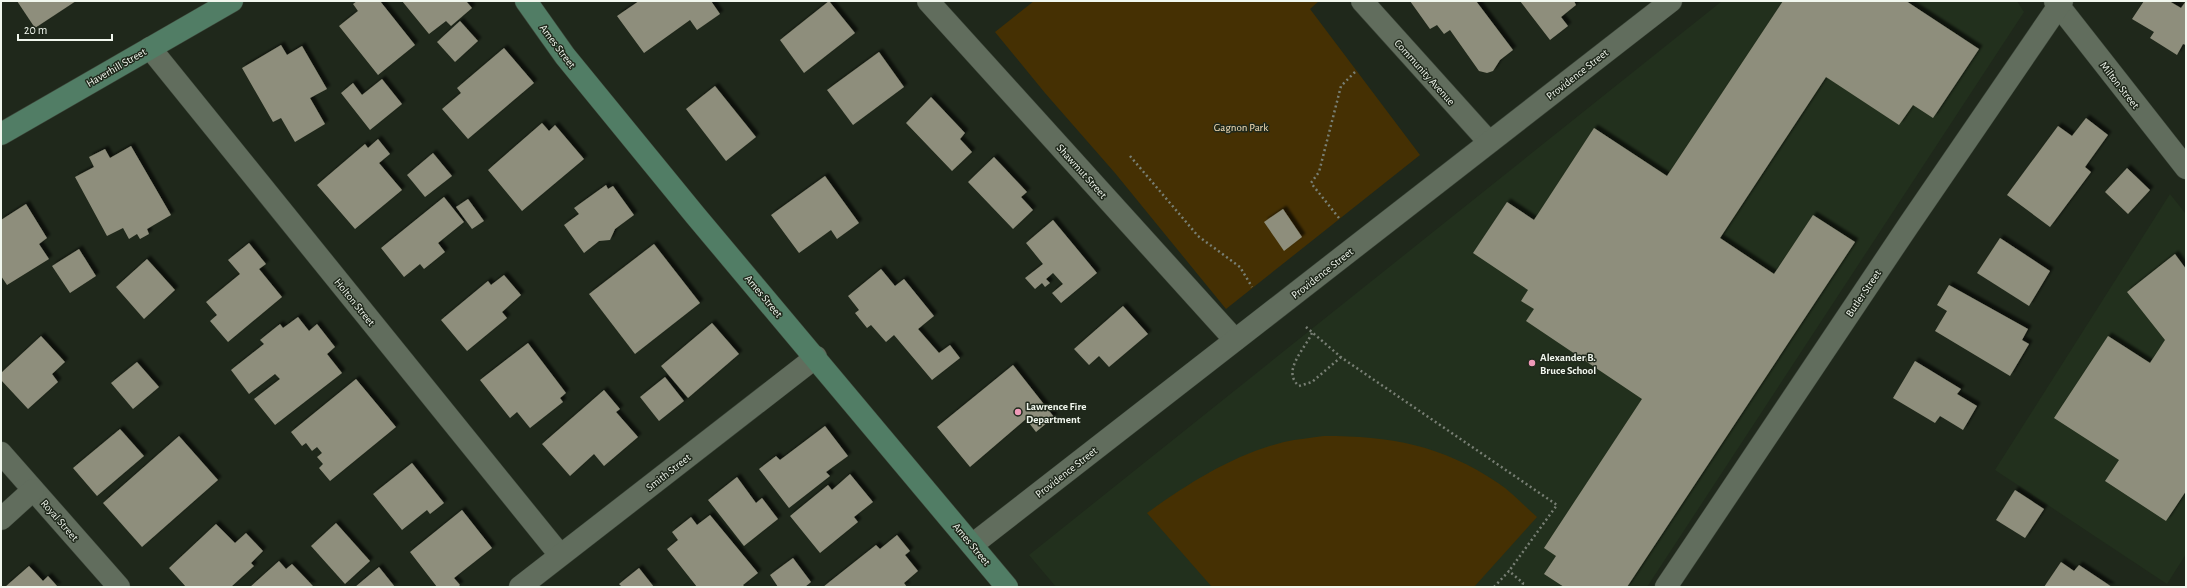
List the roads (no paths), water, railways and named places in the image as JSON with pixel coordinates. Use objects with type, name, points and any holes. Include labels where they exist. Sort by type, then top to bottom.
[{"type":"street","name":"Haverhill Street","points":[[1,134],[232,1]]},
{"type":"street","name":"Ames Street","points":[[526,1],[565,56],[695,215],[1008,587]]},
{"type":"street","name":"Shawmut Street","points":[[928,1],[1236,340]]},
{"type":"street","name":"Community Avenue","points":[[1362,1],[1489,142]]},
{"type":"street","name":"Providence Street","points":[[972,545],[1671,1]]},
{"type":"street","name":"Milton Street","points":[[2058,3],[2186,168]]},
{"type":"street","name":"Butler Street","points":[[1666,587],[2058,3]]},
{"type":"street","name":"Holton Street","points":[[150,48],[560,555]]},
{"type":"street","name":"Smith Street","points":[[520,587],[816,357]]},
{"type":"street","name":"Royal Street","points":[[1,453],[119,587]]},
{"type":"street","points":[[1,519],[33,490]]},
{"type":"place","name":"Alexander B. Bruce School","points":[[1532,363]]},
{"type":"place","name":"Lawrence Fire Department","points":[[1018,412]]},
{"type":"park label","name":"Gagnon Park","points":[[1241,127]]}]
